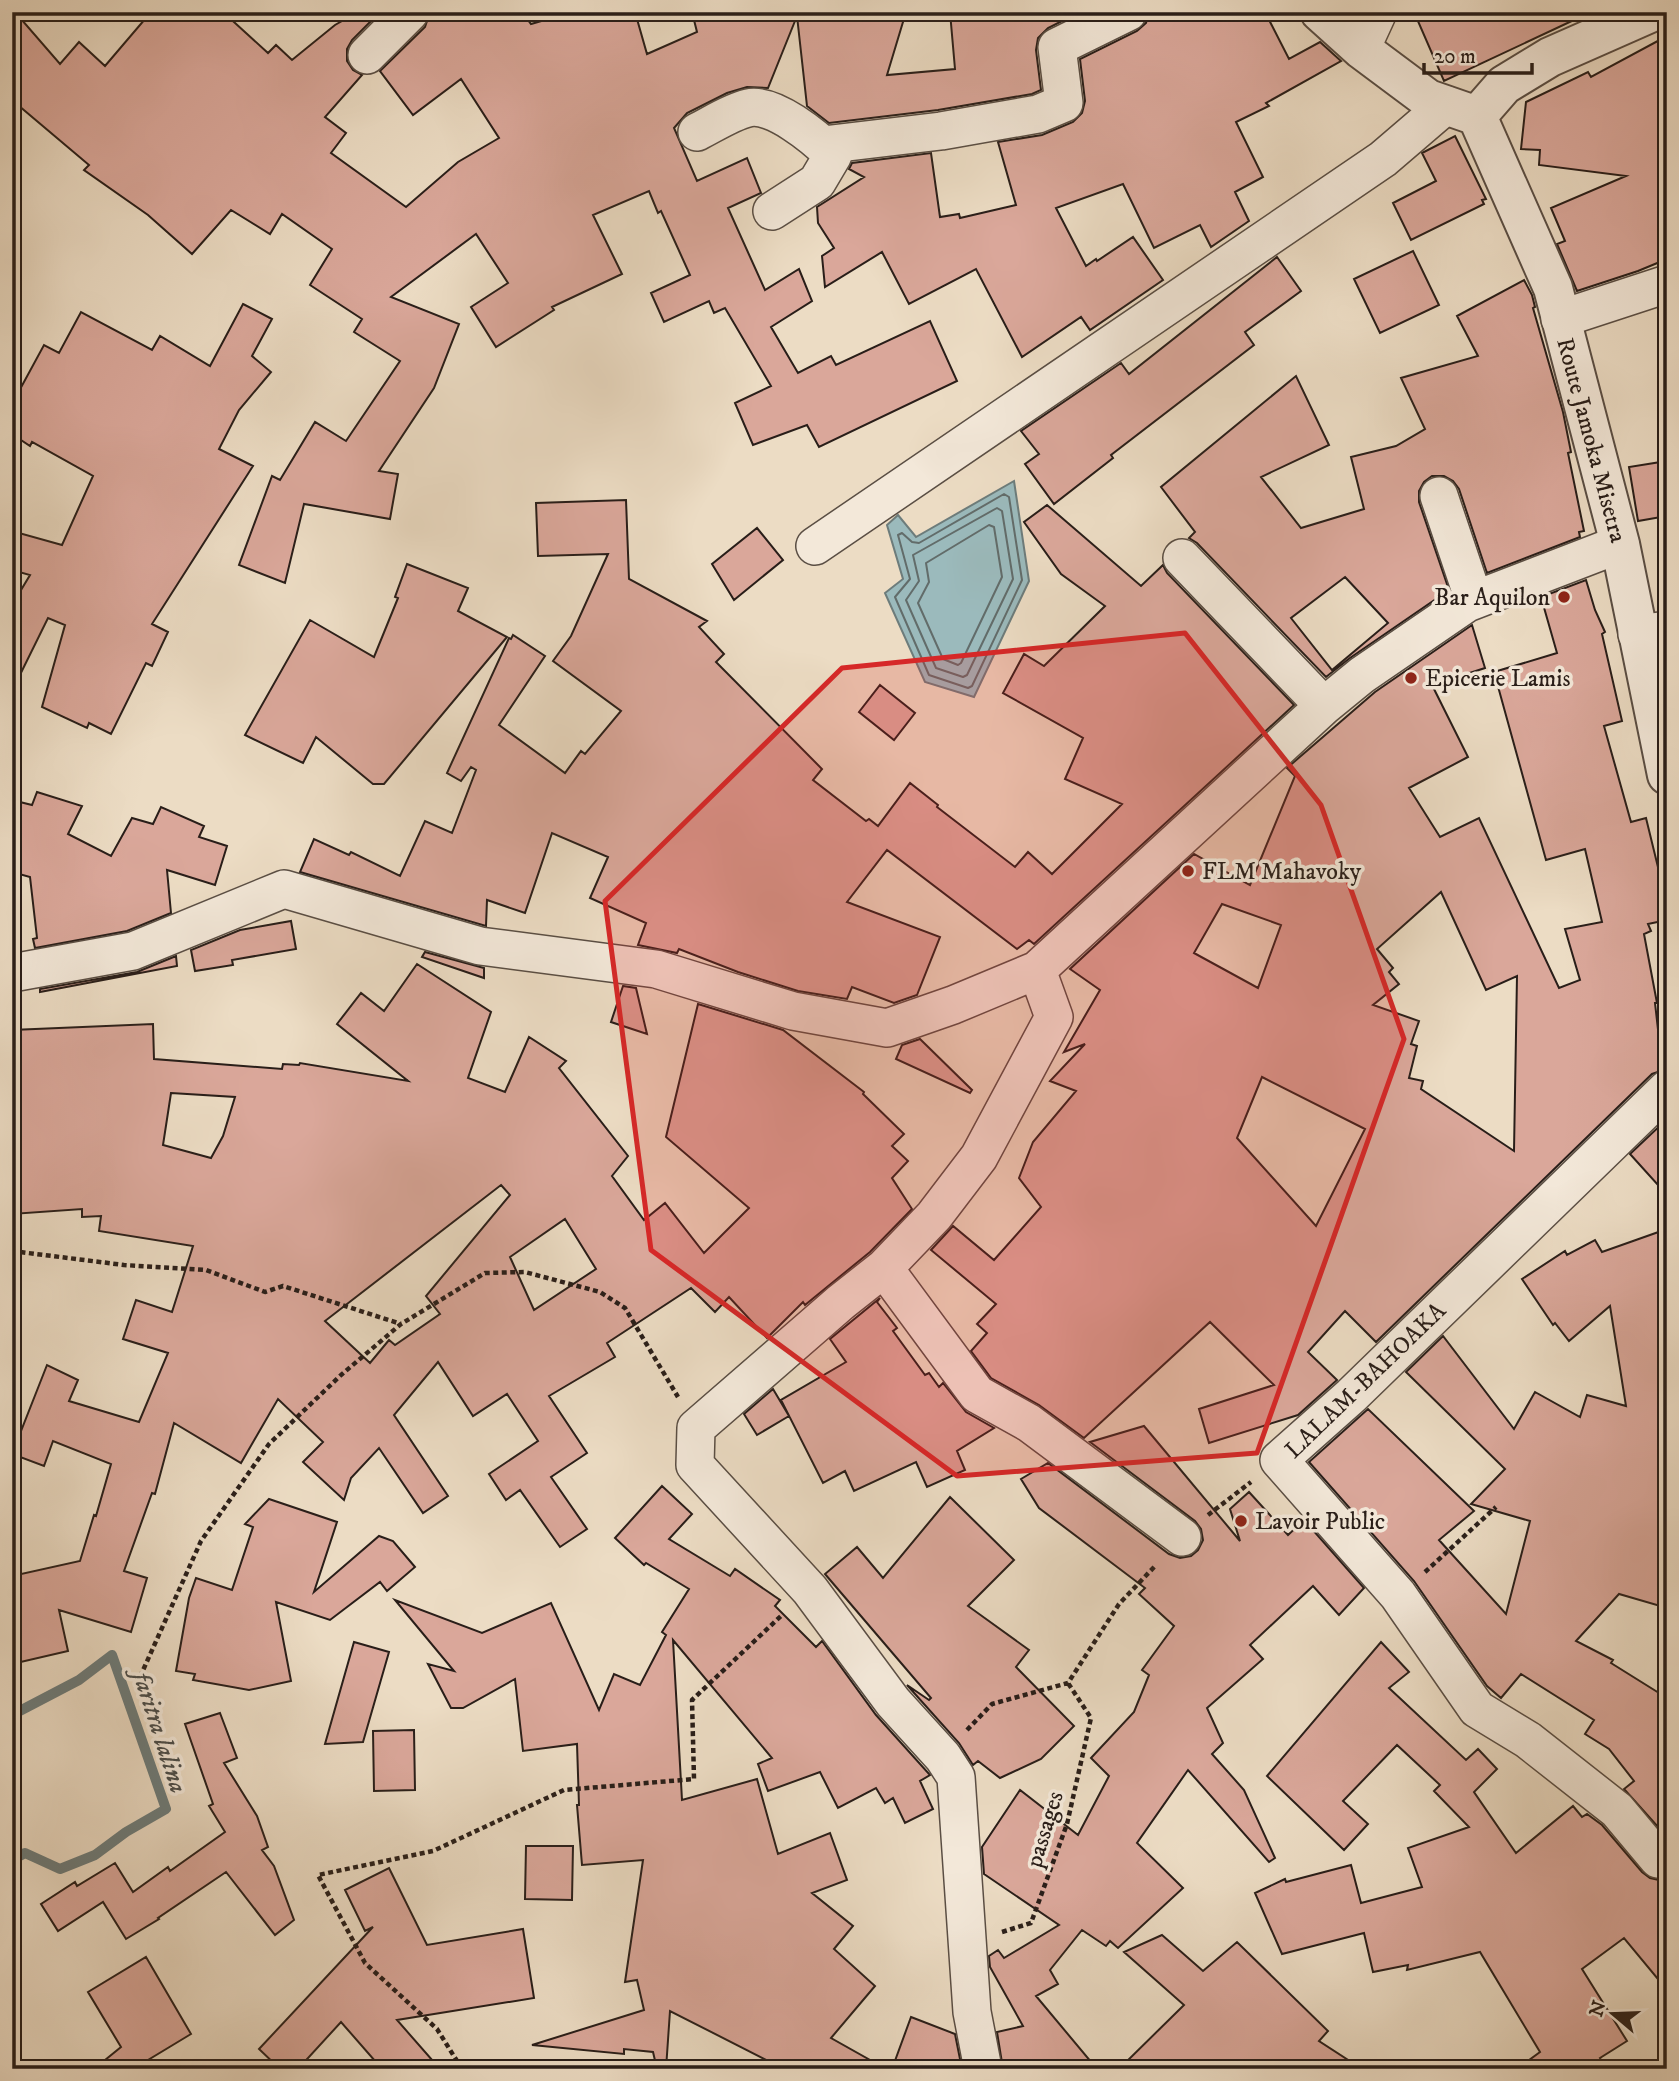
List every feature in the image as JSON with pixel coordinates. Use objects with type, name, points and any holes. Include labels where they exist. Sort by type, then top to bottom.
[{"type":"street","points":[[367,54],[410,12]]},
{"type":"street","points":[[823,145],[941,131],[1038,114],[1064,103],[1057,47],[1128,12]]},
{"type":"street","points":[[1320,12],[1361,49],[1427,99],[1462,111]]},
{"type":"street","points":[[1361,49],[1378,12]]},
{"type":"street","points":[[815,546],[1383,159],[1550,57],[1652,12]]},
{"type":"street","points":[[697,132],[749,107],[773,110],[833,155],[817,182],[772,211]]},
{"type":"street","name":"Route Jamoka Misetra","points":[[1462,111],[1553,288],[1620,544],[1652,632],[1667,775]]},
{"type":"street","points":[[1560,319],[1667,284]]},
{"type":"street","points":[[1439,496],[1474,600]]},
{"type":"street","points":[[12,973],[133,951],[284,889],[480,946],[656,969],[793,1011],[887,1028],[953,1005],[1037,970],[1324,706],[1362,675],[1474,600],[1620,544]]},
{"type":"street","points":[[1182,558],[1324,706]]},
{"type":"street","points":[[983,2069],[972,2012],[956,1777],[943,1757],[893,1702],[810,1590],[695,1465],[696,1428],[884,1268],[934,1216],[979,1157],[1054,1017],[1037,970]]},
{"type":"street","name":"LALAM-BAHOAKA","points":[[1658,1859],[1617,1810],[1528,1740],[1477,1709],[1398,1595],[1279,1460],[1351,1396],[1667,1089]]},
{"type":"street","points":[[884,1268],[977,1394],[1029,1423],[1182,1537]]},
{"type":"path","points":[[12,1251],[124,1265],[206,1269],[265,1292],[283,1286],[401,1324]]},
{"type":"path","points":[[140,1677],[201,1541],[269,1444],[341,1375],[401,1324],[485,1273],[525,1272],[600,1292],[625,1308],[696,1428]]},
{"type":"path","points":[[1457,1545],[1496,1507]]},
{"type":"path","points":[[462,2069],[437,2029],[365,1963],[318,1875],[433,1852],[564,1790],[694,1779],[692,1700],[810,1590]]},
{"type":"path","name":"passages","points":[[943,1757],[992,1703],[1068,1683],[1091,1718],[1067,1824],[1031,1923],[967,1946]]},
{"type":"highlighted area","points":[[1185,633],[1321,805],[1404,1039],[1257,1453],[957,1476],[651,1250],[605,901],[842,668]]},
{"type":"water","points":[[1014,481],[1029,581],[974,697],[925,682],[885,593],[903,579],[887,525],[898,515],[916,537]]},
{"type":"building","points":[[12,12],[15,12],[60,64],[79,42],[105,66],[151,12],[223,12],[268,53],[276,45],[292,60],[335,25],[358,12],[380,12],[352,40],[347,49],[347,61],[353,70],[362,75],[325,117],[346,133],[331,153],[406,207],[458,162],[499,138],[461,79],[413,115],[380,71],[425,27],[430,12],[522,12],[531,24],[572,12],[635,12],[647,54],[697,32],[692,12],[906,12],[887,75],[955,69],[950,12],[1080,12],[1048,28],[1038,38],[1036,50],[1041,90],[1032,94],[938,110],[829,123],[807,106],[797,16],[768,88],[747,87],[727,93],[687,113],[674,128],[697,181],[747,158],[761,193],[728,208],[765,290],[799,269],[812,301],[771,327],[798,373],[831,356],[836,365],[930,321],[957,381],[819,447],[807,425],[753,445],[735,403],[771,386],[725,308],[714,313],[709,301],[664,322],[651,293],[690,275],[649,191],[593,215],[622,274],[552,307],[554,310],[496,347],[471,307],[508,283],[476,234],[391,297],[459,324],[434,388],[379,471],[398,474],[390,519],[304,504],[285,583],[239,565],[272,476],[280,480],[315,422],[346,441],[400,361],[354,332],[362,319],[310,285],[332,249],[282,214],[270,234],[231,210],[192,254],[148,215],[84,170],[89,165],[12,100]]},
{"type":"building","points":[[1149,12],[1265,12],[1289,59],[1320,42],[1341,61],[1266,103],[1269,106],[1236,122],[1263,177],[1235,192],[1249,221],[1211,247],[1200,225],[1154,248],[1123,184],[1056,208],[1086,266],[1133,237],[1163,280],[1090,330],[1081,317],[1022,357],[976,269],[909,304],[882,252],[825,287],[822,256],[834,248],[818,223],[817,207],[864,177],[849,169],[852,163],[931,153],[940,217],[959,214],[960,218],[1016,205],[998,142],[1042,135],[1073,122],[1082,113],[1085,101],[1080,59],[1137,31],[1146,23]]},
{"type":"building","points":[[1414,12],[1591,12],[1444,81]]},
{"type":"building","points":[[1667,36],[1667,259],[1577,291],[1557,244],[1565,241],[1551,208],[1626,176],[1539,165],[1540,150],[1521,149],[1526,102],[1588,72],[1591,77]]},
{"type":"building","points":[[1455,136],[1486,199],[1482,200],[1484,204],[1411,240],[1393,203],[1436,181],[1422,153]]},
{"type":"building","points":[[1413,251],[1439,305],[1380,333],[1354,279]]},
{"type":"building","points":[[1277,257],[1301,291],[1245,332],[1254,345],[1111,455],[1113,458],[1054,504],[1025,464],[1039,454],[1021,431],[1121,363],[1129,374]]},
{"type":"building","points":[[1524,280],[1532,295],[1533,308],[1563,412],[1571,452],[1568,453],[1584,531],[1579,532],[1580,537],[1487,573],[1459,489],[1453,481],[1444,476],[1432,476],[1424,482],[1419,491],[1419,502],[1449,590],[1326,677],[1197,543],[1189,538],[1195,532],[1161,487],[1296,376],[1329,445],[1261,477],[1301,528],[1364,509],[1351,457],[1396,446],[1425,429],[1401,378],[1478,356],[1457,316]],"holes":[[[1345,577],[1388,623],[1332,670],[1291,618]]]},
{"type":"building","points":[[243,304],[272,319],[252,356],[271,372],[239,410],[219,449],[253,466],[152,624],[168,632],[152,666],[146,663],[111,734],[89,723],[87,728],[42,707],[65,625],[48,618],[12,691],[12,605],[30,575],[12,570],[12,531],[62,545],[93,476],[32,442],[30,446],[12,434],[12,404],[44,345],[59,353],[81,312],[152,350],[160,336],[210,366]]},
{"type":"building","points":[[1667,461],[1667,516],[1638,521],[1629,467]]},
{"type":"building","points":[[626,500],[629,579],[707,621],[699,627],[724,654],[716,662],[822,769],[813,780],[866,821],[869,819],[878,826],[910,783],[1015,867],[1028,852],[1052,874],[1122,804],[1065,779],[1083,738],[1003,693],[1024,654],[1044,666],[1105,606],[1061,574],[1024,522],[1047,505],[1141,586],[1163,565],[1167,573],[1294,705],[1034,944],[1029,940],[1017,949],[887,850],[847,902],[940,937],[917,995],[894,1003],[852,987],[847,999],[798,991],[679,949],[677,953],[638,945],[646,923],[590,898],[608,857],[552,833],[525,913],[487,900],[486,926],[300,872],[314,839],[349,855],[351,852],[400,876],[425,821],[452,833],[476,770],[471,767],[461,781],[447,773],[509,638],[513,635],[545,656],[499,725],[565,773],[581,751],[585,754],[621,711],[553,661],[571,636],[608,554],[538,556],[536,503]]},
{"type":"building","points":[[757,528],[783,560],[734,600],[712,564]]},
{"type":"building","points":[[407,564],[468,588],[458,611],[507,637],[384,784],[373,784],[316,737],[303,763],[245,735],[310,620],[374,657],[398,598],[395,597]]},
{"type":"building","points":[[1586,580],[1605,632],[1602,634],[1622,721],[1604,726],[1631,822],[1646,818],[1667,904],[1667,920],[1648,924],[1651,931],[1644,934],[1657,1003],[1660,1047],[1667,1053],[1667,1069],[1652,1074],[1376,1342],[1345,1311],[1308,1352],[1337,1380],[1298,1415],[1209,1443],[1199,1409],[1274,1385],[1210,1322],[1084,1438],[1039,1405],[991,1378],[971,1351],[987,1333],[977,1324],[996,1304],[931,1250],[953,1226],[994,1260],[1041,1207],[1019,1178],[1033,1142],[1076,1091],[1050,1081],[1085,1044],[1064,1052],[1100,990],[1070,969],[1194,854],[1250,885],[1295,776],[1287,768],[1375,692],[1472,625],[1485,668],[1432,685],[1468,757],[1409,788],[1440,837],[1479,818],[1559,988],[1580,980],[1565,929],[1602,922],[1585,849],[1546,860],[1494,672],[1557,653],[1541,597]],"holes":[[[1441,892],[1486,990],[1517,976],[1514,1151],[1421,1089],[1423,1081],[1409,1078],[1417,1046],[1411,1044],[1419,1021],[1373,1005],[1399,984],[1389,972],[1393,968],[1377,949]],[[1222,904],[1281,925],[1258,988],[1194,953]],[[1262,1077],[1365,1129],[1316,1226],[1237,1138]]]},
{"type":"building","points":[[880,685],[915,713],[894,740],[859,712]]},
{"type":"building","points":[[37,792],[82,806],[68,834],[111,856],[132,818],[153,824],[161,807],[204,826],[199,837],[227,846],[215,885],[167,870],[171,913],[127,931],[35,948],[33,939],[37,938],[30,877],[12,872],[12,800],[32,805]]},
{"type":"building","points":[[291,921],[296,949],[232,960],[233,965],[195,971],[191,950],[240,930]]},
{"type":"building","points":[[425,952],[484,968],[484,978],[422,957]]},
{"type":"building","points":[[176,956],[177,966],[40,992],[40,989],[137,972]]},
{"type":"building","points":[[417,964],[491,1012],[468,1078],[505,1092],[529,1037],[566,1061],[559,1068],[628,1156],[612,1176],[644,1220],[665,1203],[704,1253],[749,1208],[666,1137],[698,1004],[783,1030],[864,1092],[863,1094],[904,1134],[892,1146],[908,1161],[892,1178],[912,1209],[870,1252],[805,1305],[803,1302],[767,1338],[729,1297],[715,1312],[691,1288],[607,1343],[615,1357],[549,1396],[587,1453],[551,1477],[587,1529],[560,1547],[520,1490],[506,1500],[489,1474],[538,1441],[507,1394],[473,1416],[438,1362],[394,1415],[448,1496],[423,1513],[379,1448],[351,1478],[344,1500],[303,1462],[323,1442],[278,1399],[241,1463],[174,1423],[155,1494],[152,1493],[124,1571],[147,1578],[131,1632],[59,1610],[68,1651],[12,1664],[12,1576],[80,1561],[111,1464],[53,1441],[44,1466],[12,1454],[47,1365],[78,1380],[69,1401],[139,1422],[168,1353],[123,1339],[136,1300],[172,1312],[193,1246],[99,1231],[101,1216],[82,1217],[82,1209],[12,1214],[12,1030],[153,1024],[154,1059],[282,1069],[283,1064],[300,1063],[408,1081],[337,1024],[361,993],[384,1011]],"holes":[[[171,1093],[235,1097],[223,1136],[211,1158],[163,1145]],[[501,1185],[510,1195],[426,1296],[440,1314],[395,1345],[389,1340],[370,1363],[325,1321]],[[565,1219],[596,1269],[534,1310],[510,1257]]]},
{"type":"building","points":[[623,986],[636,988],[647,1034],[611,1022]]},
{"type":"building","points":[[920,1039],[972,1090],[970,1093],[896,1059],[902,1045]]},
{"type":"building","points":[[1667,1119],[1667,1195],[1630,1154]]},
{"type":"building","points":[[1667,1229],[1667,1608],[1619,1594],[1576,1641],[1613,1660],[1611,1663],[1667,1698],[1667,1837],[1624,1789],[1634,1781],[1609,1749],[1585,1734],[1594,1720],[1521,1674],[1501,1698],[1487,1686],[1414,1581],[1309,1462],[1368,1409],[1474,1511],[1439,1540],[1506,1614],[1530,1521],[1471,1504],[1505,1469],[1406,1372],[1443,1336],[1514,1429],[1535,1392],[1580,1417],[1587,1395],[1626,1406],[1610,1306],[1569,1341],[1555,1323],[1553,1325],[1522,1279],[1565,1251],[1567,1255],[1595,1240],[1602,1252]]},
{"type":"building","points":[[880,1298],[877,1302],[897,1328],[893,1331],[925,1375],[929,1373],[939,1387],[943,1383],[966,1412],[994,1428],[957,1451],[965,1470],[927,1487],[916,1462],[854,1491],[845,1471],[823,1483],[781,1400],[846,1362],[830,1339]]},
{"type":"building","points":[[773,1389],[789,1416],[757,1435],[744,1414]]},
{"type":"building","points":[[1144,1426],[1240,1541],[1230,1509],[1249,1492],[1288,1535],[1304,1520],[1364,1588],[1339,1615],[1313,1586],[1250,1645],[1263,1659],[1207,1708],[1223,1743],[1212,1754],[1244,1790],[1275,1858],[1269,1862],[1188,1770],[1137,1843],[1183,1888],[1118,1948],[1110,1941],[1106,1946],[1082,1930],[1050,1970],[1058,1984],[1036,1996],[1097,2069],[1003,2069],[997,2032],[1023,2026],[990,1967],[989,1956],[998,1950],[1004,1958],[1059,1925],[984,1874],[982,1847],[1020,1790],[1078,1835],[1109,1776],[1091,1758],[1134,1712],[1149,1675],[1142,1670],[1174,1626],[1139,1594],[1145,1588],[1039,1508],[1021,1479],[1048,1463],[1169,1554],[1180,1558],[1191,1556],[1203,1540],[1201,1529],[1195,1521],[1090,1442]]},
{"type":"building","points":[[662,1486],[692,1514],[669,1539],[730,1576],[735,1569],[780,1600],[775,1606],[816,1647],[822,1641],[876,1715],[930,1775],[920,1781],[933,1809],[905,1823],[893,1798],[885,1803],[876,1788],[838,1808],[820,1772],[768,1791],[758,1764],[772,1758],[673,1640],[682,1800],[757,1779],[778,1854],[830,1833],[847,1880],[812,1893],[853,1926],[834,1949],[875,1986],[831,2038],[886,2069],[784,2069],[670,2011],[666,2069],[657,2069],[653,2052],[624,2049],[624,2054],[532,2045],[644,2010],[637,1980],[625,1982],[643,1860],[582,1865],[577,1805],[577,1744],[523,1751],[515,1679],[463,1708],[451,1708],[428,1664],[454,1671],[395,1600],[482,1633],[551,1603],[599,1710],[614,1674],[640,1685],[666,1635],[662,1632],[689,1589],[646,1563],[644,1565],[615,1538]]},
{"type":"building","points":[[950,1497],[1014,1560],[968,1606],[1029,1650],[1016,1667],[1074,1726],[1041,1759],[1000,1778],[978,1761],[973,1765],[959,1743],[907,1685],[929,1700],[931,1698],[825,1574],[857,1547],[883,1578]]},
{"type":"building","points":[[269,1499],[337,1522],[314,1592],[379,1536],[393,1541],[415,1567],[387,1591],[380,1582],[330,1620],[276,1602],[291,1681],[249,1690],[193,1680],[195,1674],[176,1671],[189,1598],[196,1578],[232,1590],[253,1527],[245,1524]]},
{"type":"building","points":[[354,1642],[389,1652],[363,1742],[325,1744]]},
{"type":"building","points":[[1381,1642],[1409,1672],[1389,1688],[1466,1760],[1478,1749],[1497,1769],[1474,1792],[1516,1853],[1573,1806],[1582,1817],[1587,1814],[1602,1825],[1642,1872],[1659,1880],[1667,1890],[1667,1990],[1624,1938],[1582,1969],[1627,2041],[1600,2058],[1607,2069],[1517,2069],[1540,2052],[1480,1952],[1407,1970],[1408,1965],[1373,1972],[1364,1933],[1282,1954],[1255,1893],[1285,1879],[1286,1882],[1351,1865],[1361,1903],[1422,1887],[1408,1848],[1469,1827],[1434,1791],[1440,1785],[1397,1745],[1343,1801],[1368,1824],[1344,1850],[1267,1776]]},
{"type":"building","points":[[220,1713],[237,1758],[224,1763],[257,1816],[268,1847],[262,1850],[274,1866],[294,1920],[275,1935],[226,1872],[126,1939],[103,1902],[58,1931],[41,1904],[75,1882],[77,1886],[115,1863],[133,1892],[168,1867],[170,1871],[225,1832],[209,1806],[213,1804],[185,1724]]},
{"type":"building","points":[[414,1730],[415,1790],[374,1791],[373,1731]]},
{"type":"building","points":[[526,1846],[573,1846],[572,1900],[525,1899]]},
{"type":"building","points":[[389,1868],[427,1945],[523,1929],[534,1998],[397,2020],[440,2069],[382,2069],[341,2022],[298,2069],[280,2069],[259,2049],[373,1927],[365,1931],[345,1890]]},
{"type":"building","points":[[1162,1935],[1203,1971],[1237,1942],[1328,2031],[1319,2041],[1362,2069],[1119,2069],[1184,2005],[1124,1952]]},
{"type":"building","points":[[146,1957],[191,2034],[133,2069],[94,2069],[121,2047],[88,1992]]},
{"type":"building","points":[[911,2017],[955,2034],[962,2069],[892,2069]]},
{"type":"waterway","name":"faritra lalina","points":[[12,1715],[79,1680],[112,1655],[166,1809],[126,1832],[95,1855],[60,1869],[25,1853],[12,1860]]},
{"type":"place","name":"Bar Aquilon","points":[[1564,597]]},
{"type":"place","name":"Epicerie Lamis","points":[[1411,678]]},
{"type":"place","name":"FLM Mahavoky","points":[[1188,871]]},
{"type":"place","name":"Lavoir Public","points":[[1241,1521]]}]
